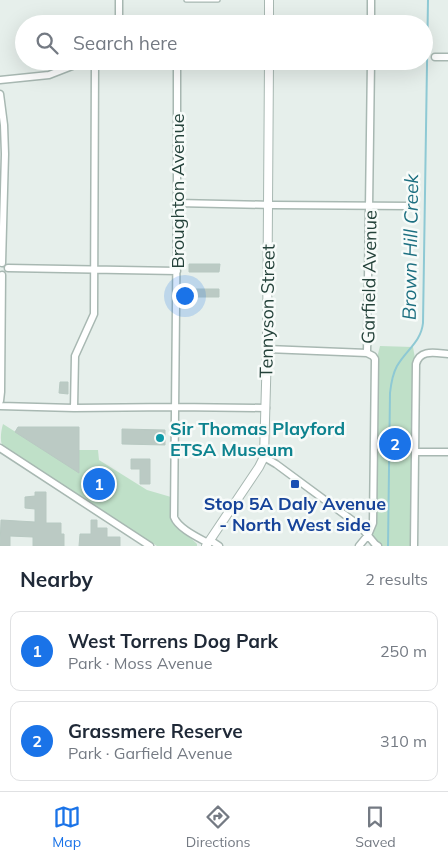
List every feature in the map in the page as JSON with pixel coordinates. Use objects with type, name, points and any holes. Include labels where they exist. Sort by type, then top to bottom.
[{"type":"street","points":[[119,0],[119,15]]},
{"type":"street","points":[[269,0],[269,15]]},
{"type":"street","points":[[371,0],[371,15]]},
{"type":"street","points":[[435,57],[448,57]]},
{"type":"street","points":[[0,80],[48,74],[59,70]]},
{"type":"street","points":[[74,408],[75,356],[94,314],[95,70]]},
{"type":"street","name":"Broughton Avenue","points":[[177,70],[178,203],[174,517],[180,526],[207,544]]},
{"type":"street","name":"Tennyson Street","points":[[207,544],[264,457],[267,350],[269,70]]},
{"type":"street","name":"Garfield Avenue","points":[[359,546],[368,535],[373,523],[375,359],[367,353],[371,70]]},
{"type":"street","points":[[0,94],[5,154],[3,265],[6,273],[1,274],[2,392],[0,401]]},
{"type":"street","points":[[178,203],[411,206]]},
{"type":"street","points":[[3,265],[94,270],[177,271]]},
{"type":"street","points":[[267,350],[367,353]]},
{"type":"street","points":[[414,546],[417,358],[425,353],[448,354]]},
{"type":"street","points":[[0,406],[266,408]]},
{"type":"street","points":[[0,448],[150,546]]},
{"type":"street","points":[[416,452],[448,452]]},
{"type":"street","points":[[264,457],[360,526],[378,546]]},
{"type":"street","points":[[207,544],[219,546]]},
{"type":"lane","points":[[186,0],[218,0]]},
{"type":"green space","points":[[380,346],[413,347],[416,364],[414,546],[378,546],[368,535],[373,522],[375,366]]},
{"type":"green space","points":[[3,424],[79,472],[79,450],[98,450],[99,460],[147,490],[171,497],[171,518],[174,524],[195,542],[197,546],[157,546],[2,445]]},
{"type":"building","points":[[189,264],[220,264],[219,272],[189,272]]},
{"type":"building","points":[[189,289],[219,289],[219,297],[188,297]]},
{"type":"building","points":[[60,382],[68,382],[68,394],[59,393]]},
{"type":"building","points":[[18,427],[79,427],[79,473],[15,432]]},
{"type":"building","points":[[122,429],[165,430],[165,445],[122,444]]},
{"type":"building","points":[[131,459],[150,459],[150,484],[140,484],[140,469],[131,469]]},
{"type":"building","points":[[35,492],[46,492],[46,523],[61,523],[61,534],[64,534],[64,546],[33,546],[33,537],[10,536],[10,546],[0,546],[1,520],[35,522],[35,509],[25,508],[25,497],[35,496]]},
{"type":"building","points":[[91,520],[97,520],[97,528],[107,528],[107,537],[120,537],[120,546],[79,546],[80,534],[91,534]]},
{"type":"waterway","name":"Brown Hill Creek","points":[[428,0],[428,15]]},
{"type":"waterway","name":"Brown Hill Creek","points":[[388,546],[391,383],[397,366],[416,341],[422,330],[423,323],[427,70]]},
{"type":"place","name":"Sir Thomas Playford ETSA Museum","points":[[160,438]]},
{"type":"place","name":"Grassmere Reserve","points":[[395,444]]},
{"type":"place","name":"West Torrens Dog Park","points":[[99,484]]},
{"type":"place","name":"Stop 5A Daly Avenue - North West side","points":[[295,484]]}]
